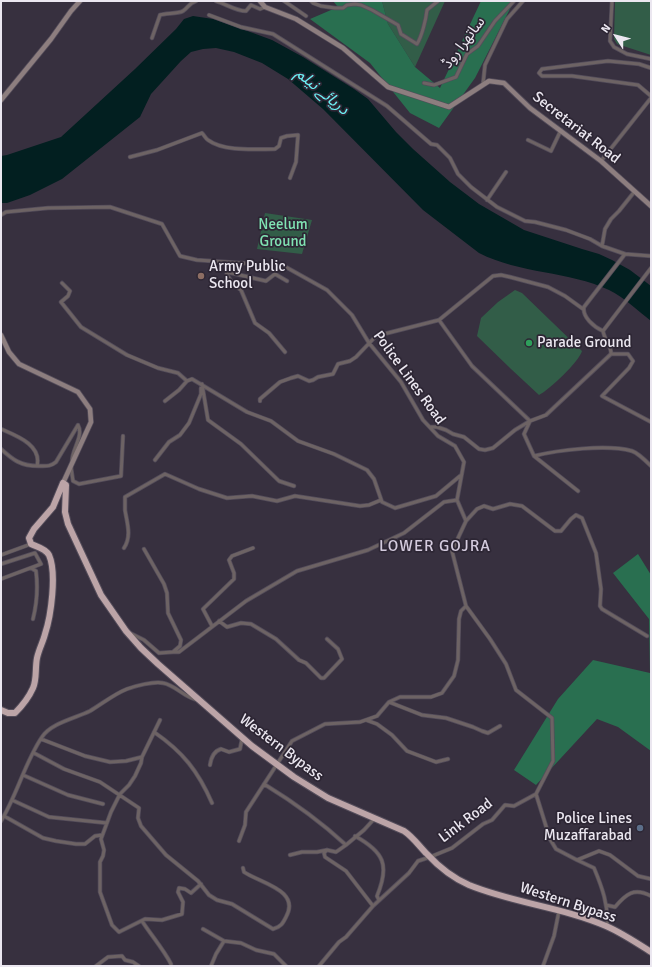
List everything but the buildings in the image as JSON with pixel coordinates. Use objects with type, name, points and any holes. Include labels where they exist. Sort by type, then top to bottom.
[{"type":"highway","points":[[1,710],[8,713],[15,713],[33,688],[37,658],[46,633],[49,619],[53,585],[48,554],[45,550],[31,544],[29,538],[53,507],[63,483]]},
{"type":"highway","name":"Western Bypass","points":[[63,483],[66,485],[65,512],[68,524],[101,595],[126,631],[141,648],[181,685],[276,764],[328,798],[393,825],[410,835],[430,857],[448,872],[469,885],[607,927],[651,952]]},
{"type":"main road","points":[[1,100],[51,39],[70,11],[80,1]]},
{"type":"main road","points":[[260,1],[265,7],[296,19],[343,48],[388,87],[449,107],[483,85]]},
{"type":"main road","name":"Secretariat Road","points":[[483,85],[489,81],[504,83],[530,108],[601,161],[651,206]]},
{"type":"main road","points":[[1,335],[9,352],[19,364],[78,392],[90,409],[91,422],[63,483]]},
{"type":"street","points":[[152,38],[160,15],[184,11],[191,2],[196,1]]},
{"type":"street","points":[[216,1],[233,6],[240,11],[246,11],[251,4],[260,9],[265,7]]},
{"type":"street","points":[[284,1],[306,16]]},
{"type":"street","points":[[311,1],[321,6],[335,8],[343,8],[347,5],[361,4],[398,26],[401,34],[417,44],[420,40],[427,10],[438,1]]},
{"type":"street","name":"ساتھرا روڈ","points":[[424,83],[434,85],[456,77],[467,54],[478,46],[495,21],[514,1]]},
{"type":"street","name":"ساتھرا روڈ","points":[[483,85],[485,65],[508,19],[523,1]]},
{"type":"street","points":[[612,1],[610,41],[614,47],[627,54],[651,59]]},
{"type":"street","points":[[210,15],[241,27],[273,34],[388,106],[431,144],[437,145],[450,158],[458,174],[497,207],[518,218],[566,230],[625,255],[651,256]]},
{"type":"street","points":[[601,161],[651,97],[638,85],[572,76],[542,76],[539,73],[542,69],[608,61],[639,64],[651,68]]},
{"type":"street","points":[[528,140],[552,151],[561,130]]},
{"type":"street","points":[[130,157],[157,150],[202,133],[208,140],[240,150],[275,149],[279,146],[281,138],[298,135],[296,162],[290,178]]},
{"type":"street","points":[[487,200],[506,172]]},
{"type":"street","points":[[602,246],[605,229],[611,219],[635,191]]},
{"type":"street","name":"Police Lines Road","points":[[1,215],[6,212],[48,208],[110,207],[162,224],[180,256],[197,260],[284,266],[327,290],[352,315],[369,343],[401,382],[423,420],[438,436],[455,446],[464,462],[456,500]]},
{"type":"street","points":[[583,309],[625,255]]},
{"type":"street","points":[[225,262],[227,275],[234,285],[242,290],[255,323],[269,333],[285,352]]},
{"type":"street","points":[[611,354],[603,331],[651,268]]},
{"type":"street","points":[[227,272],[266,281],[275,274],[287,281]]},
{"type":"street","points":[[260,401],[260,399],[280,382],[298,376],[304,377],[309,381],[323,375],[333,374],[338,364],[350,361],[356,357],[376,336],[439,320],[493,276],[501,275],[548,287],[565,296],[583,309],[592,324],[603,331]]},
{"type":"street","points":[[62,283],[70,291],[68,296],[61,302],[81,327],[127,355],[158,368],[178,373],[187,381]]},
{"type":"street","points":[[439,320],[472,366],[530,421]]},
{"type":"street","points":[[430,427],[436,427],[464,437],[479,449],[485,450],[493,448],[515,430],[530,421],[546,415],[611,354],[628,354],[633,361],[629,368],[602,396],[651,422]]},
{"type":"street","points":[[165,401],[179,390],[187,381],[192,379],[247,412],[271,421],[298,442],[334,454],[367,470],[374,479],[382,502],[395,508],[436,496],[460,476]]},
{"type":"street","points":[[155,460],[169,442],[180,434],[189,423],[200,394],[202,384]]},
{"type":"street","points":[[202,384],[208,420],[241,444],[279,481],[294,486]]},
{"type":"street","points":[[530,421],[524,434],[534,456],[578,491]]},
{"type":"street","points":[[1,449],[16,461],[27,466],[50,466],[56,462],[78,425],[81,430],[80,437],[72,454],[71,467],[73,481],[78,484],[121,476],[123,436]]},
{"type":"street","points":[[1,429],[24,440],[33,448],[38,459],[37,466]]},
{"type":"street","points":[[534,456],[551,452],[607,447],[633,451],[651,466]]},
{"type":"street","points":[[124,548],[128,543],[129,527],[125,510],[125,497],[165,474],[199,489],[227,498],[252,496],[277,501],[295,496],[360,506],[369,505],[381,500]]},
{"type":"street","points":[[126,631],[144,640],[159,653],[179,652],[219,620],[246,601],[297,571],[368,550],[404,533],[444,502],[456,500],[466,521]]},
{"type":"street","points":[[607,927],[608,915],[605,896],[594,868],[556,849],[550,839],[536,794],[553,761],[552,718],[516,690],[506,664],[466,606],[452,551],[466,521],[477,509],[484,506],[493,509],[510,504],[522,506],[555,531],[561,531],[571,519],[576,516],[582,518],[596,553],[601,589],[600,606],[602,609],[647,636]]},
{"type":"street","points":[[1,555],[31,544]]},
{"type":"street","points":[[212,626],[203,609],[234,579],[234,573],[229,560],[232,556],[253,548]]},
{"type":"street","points":[[144,549],[164,584],[167,593],[168,613],[181,640],[180,646],[173,652]]},
{"type":"street","points":[[1,564],[35,553],[41,564],[1,579]]},
{"type":"street","points":[[31,568],[36,571],[37,582],[33,619]]},
{"type":"street","points":[[239,841],[245,826],[246,812],[292,741],[325,724],[355,723],[377,716],[389,702],[400,696],[423,698],[442,693],[454,676],[458,660],[459,619],[461,611],[466,606]]},
{"type":"street","points":[[219,620],[227,627],[241,623],[251,624],[276,639],[300,660],[306,663],[320,678],[324,678],[342,659],[338,650],[327,639]]},
{"type":"street","points":[[1,821],[41,740],[47,732],[61,723],[88,712],[126,689],[145,684],[162,682],[191,699],[200,700]]},
{"type":"street","points":[[389,702],[422,714],[446,718],[473,726],[482,732],[488,733],[500,726]]},
{"type":"street","points":[[160,720],[132,781],[120,794],[102,835],[101,839],[104,850],[100,862],[100,892],[112,925],[119,932],[145,919],[162,920],[182,914],[183,902],[178,892],[178,888],[185,889],[191,893],[200,884]]},
{"type":"street","points":[[366,720],[377,724],[392,735],[407,751],[436,762],[448,759]]},
{"type":"street","points":[[154,732],[179,750],[204,784],[212,803]]},
{"type":"street","points":[[210,765],[211,758],[217,750],[221,749],[229,752],[240,749],[243,737]]},
{"type":"street","points":[[41,740],[85,756],[110,762],[126,762],[142,757]]},
{"type":"street","points":[[34,753],[64,769],[100,782],[120,794],[139,808],[138,818],[141,826],[154,842],[166,855],[200,884],[209,895],[217,900],[232,904],[273,929],[279,928],[290,911],[290,901],[276,888],[251,877],[244,872],[243,868]]},
{"type":"street","points":[[23,775],[68,795],[103,804]]},
{"type":"street","points":[[264,784],[315,818],[346,845]]},
{"type":"street","name":"Link Road","points":[[430,857],[452,848],[478,827],[492,820],[505,805],[514,806],[536,794]]},
{"type":"street","points":[[12,800],[49,817],[107,823]]},
{"type":"street","points":[[4,816],[43,838],[56,841],[85,844],[95,836],[102,835]]},
{"type":"street","points":[[290,855],[302,852],[327,850],[336,852],[364,830],[375,818]]},
{"type":"street","points":[[355,836],[373,848],[380,856],[384,871],[377,896],[379,900]]},
{"type":"street","points":[[327,850],[324,854],[325,857],[346,871],[373,906]]},
{"type":"street","points":[[577,860],[599,851],[610,855],[638,876],[651,879]]},
{"type":"street","points":[[319,966],[339,942],[346,937],[379,900],[409,873],[418,861],[430,857]]},
{"type":"street","points":[[606,905],[615,907],[626,895],[634,892],[651,896]]},
{"type":"street","points":[[543,966],[554,936],[560,912]]},
{"type":"street","points":[[142,921],[167,955],[171,966]]},
{"type":"street","points":[[203,929],[224,941],[241,943],[256,950],[274,954],[286,966]]},
{"type":"street","points":[[211,966],[224,941]]},
{"type":"street","points":[[96,966],[108,957],[122,956],[125,960],[133,962],[139,966]]},
{"type":"green space","points":[[333,1],[382,1],[388,24],[415,67],[440,88],[481,1],[514,1],[475,78],[439,128],[410,113],[370,63],[310,19],[338,7]]},
{"type":"green space","points":[[382,1],[445,1],[415,67],[388,24]]},
{"type":"green space","points":[[615,1],[651,1],[651,55],[617,44],[614,39]]},
{"type":"green space","name":"Neelum Ground","points":[[265,213],[312,220],[302,254],[257,249]]},
{"type":"green space","name":"Parade Ground","points":[[515,290],[522,293],[582,351],[580,356],[563,375],[550,388],[539,395],[477,336],[481,318],[498,302]]},
{"type":"green space","points":[[638,554],[651,575],[651,751],[618,727],[597,719],[536,785],[514,770],[558,699],[593,660],[650,673],[649,619],[613,573]]},
{"type":"water","name":"دریائے نیلم","points":[[193,16],[213,19],[272,40],[303,57],[368,99],[396,132],[413,149],[450,182],[479,204],[524,230],[599,254],[630,270],[651,286],[651,321],[620,296],[594,284],[578,279],[511,265],[479,253],[423,210],[323,109],[288,79],[262,63],[234,52],[216,48],[191,52],[151,94],[140,117],[62,179],[30,195],[7,203],[1,203],[1,156],[61,137],[135,69],[176,29],[184,19]]},
{"type":"place","name":"Army Public School","points":[[201,276]]},
{"type":"place","name":"Parade Ground","points":[[529,343]]},
{"type":"place","name":"Police Lines Muzaffarabad","points":[[640,828]]},
{"type":"district","name":"LOWER GOJRA","points":[[435,547]]}]
